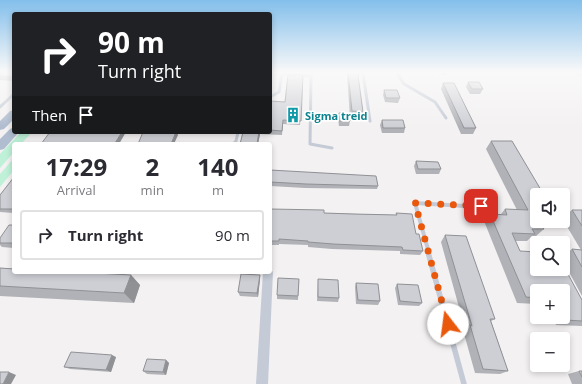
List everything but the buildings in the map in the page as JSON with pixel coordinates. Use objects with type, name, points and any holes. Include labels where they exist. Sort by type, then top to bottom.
[{"type":"main road","points":[[0,127],[12,115]]},
{"type":"main road","points":[[0,146],[12,133]]},
{"type":"street","points":[[262,384],[268,274]]},
{"type":"lane","points":[[310,91],[310,144],[332,148]]},
{"type":"lane","points":[[366,91],[370,121]]},
{"type":"lane","points":[[415,91],[434,101],[446,118]]},
{"type":"lane","points":[[0,107],[12,96]]},
{"type":"lane","points":[[464,384],[415,203],[481,206]]},
{"type":"green space","points":[[19,134],[30,134],[23,142],[12,142],[12,154],[0,168],[0,154]]},
{"type":"green space","points":[[12,160],[12,172],[0,187],[0,174]]},
{"type":"place","name":"Sigma treid","points":[[293,115]]},
{"type":"route","points":[[448,324],[415,203],[481,206]]}]
